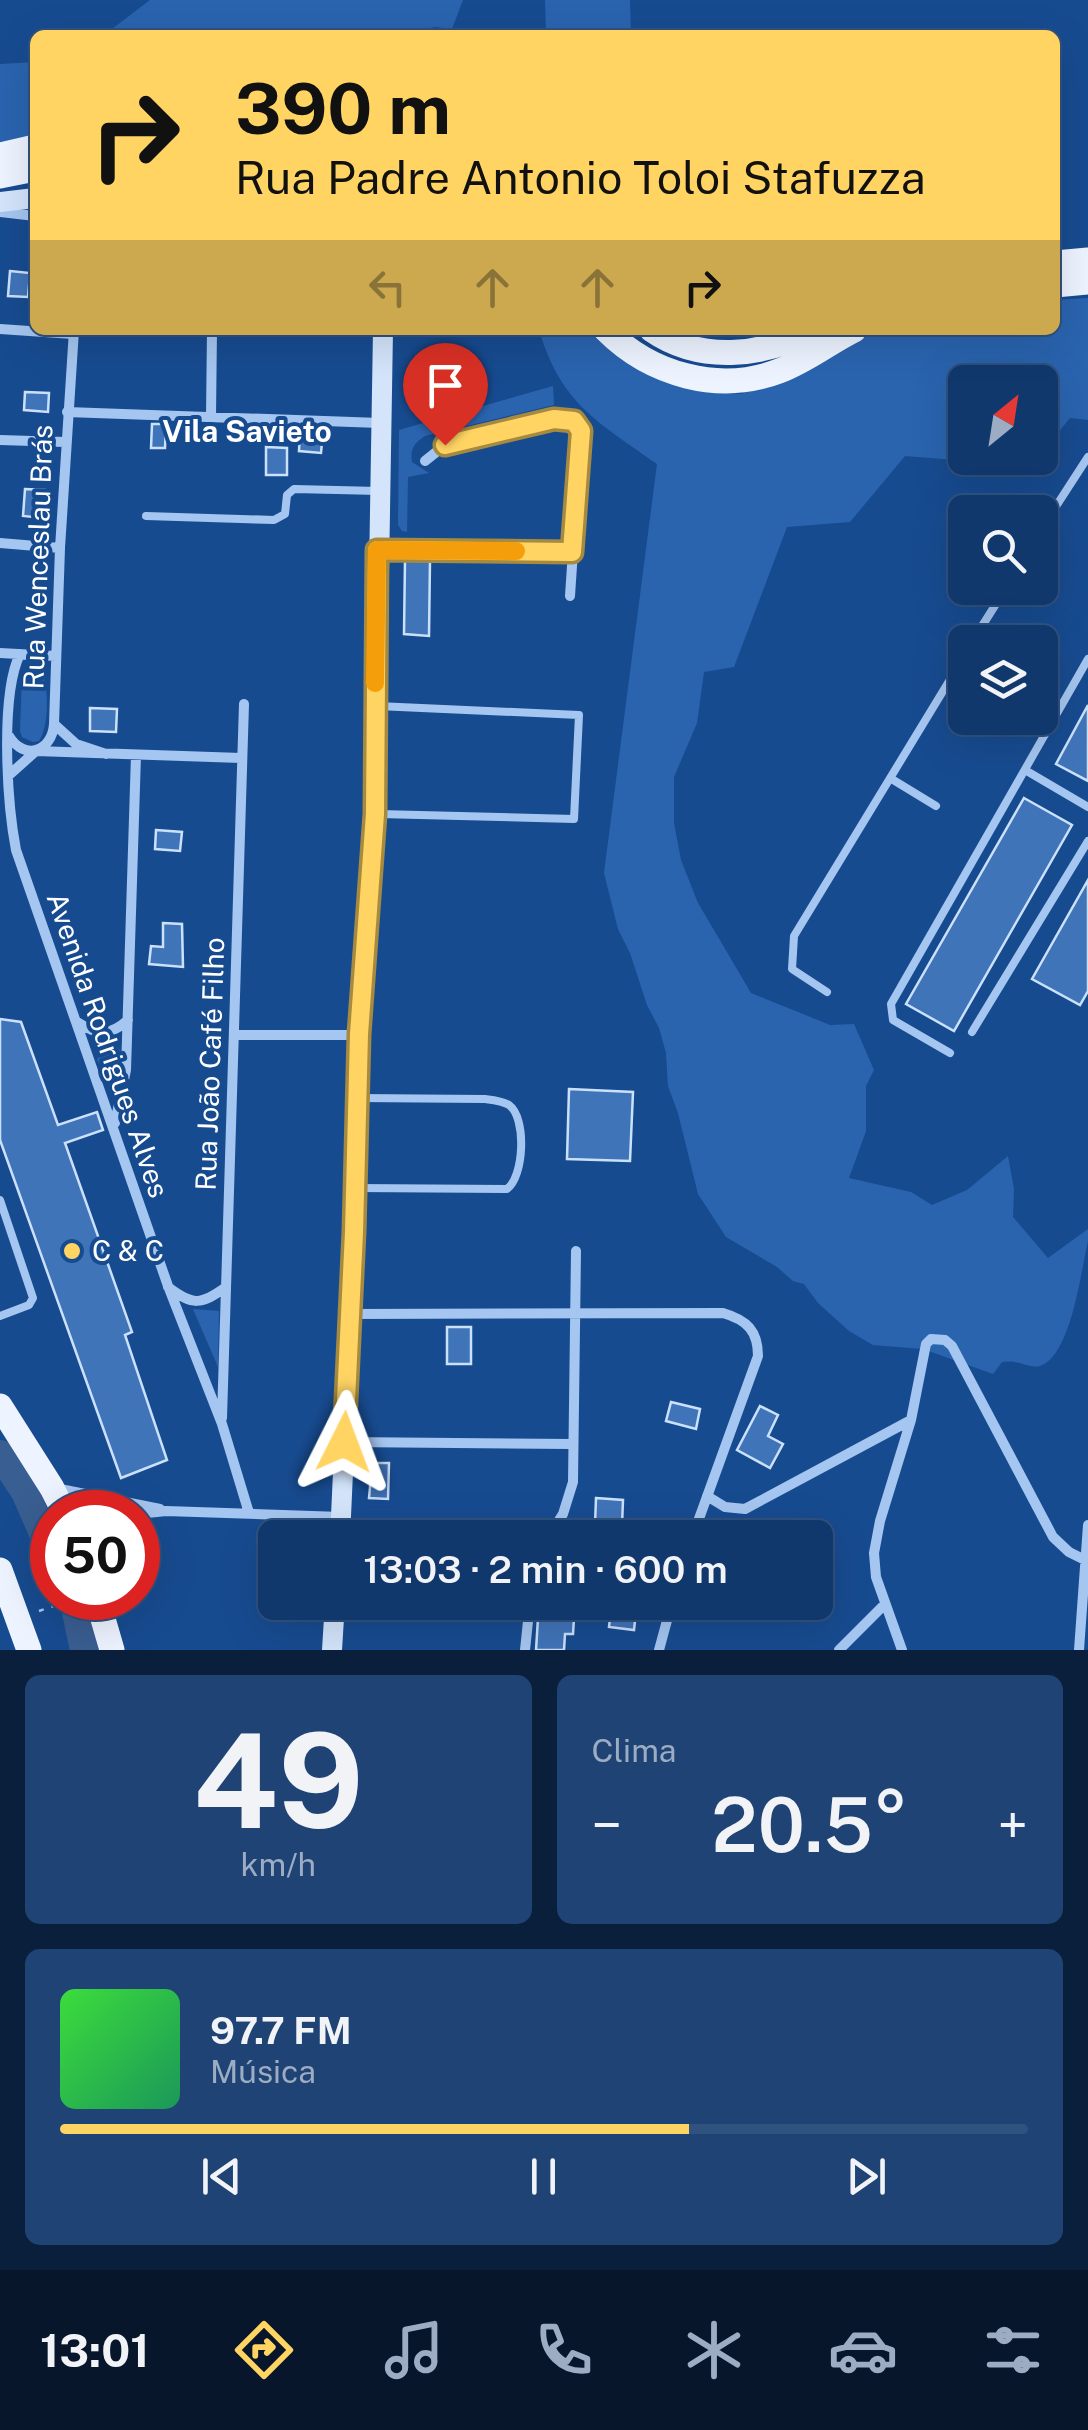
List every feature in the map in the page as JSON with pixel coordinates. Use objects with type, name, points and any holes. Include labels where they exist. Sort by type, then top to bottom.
[{"type":"main road","points":[[0,154],[30,148]]},
{"type":"main road","points":[[0,176],[30,170]]},
{"type":"main road","points":[[0,202],[30,199]]},
{"type":"main road","points":[[1060,263],[1088,260]]},
{"type":"main road","points":[[1060,285],[1088,282]]},
{"type":"main road","points":[[341,1520],[359,1034],[375,814],[384,335]]},
{"type":"main road","points":[[611,335],[644,359],[682,376],[717,382],[750,380],[778,372],[846,335]]},
{"type":"main road","points":[[663,335],[716,353],[751,352],[802,335]]},
{"type":"main road","points":[[0,1406],[52,1488]]},
{"type":"main road","points":[[0,1570],[29,1650]]},
{"type":"main road","points":[[103,1620],[112,1650]]},
{"type":"main road","points":[[332,1650],[334,1620]]},
{"type":"street","points":[[0,212],[30,215]]},
{"type":"street","points":[[0,330],[30,331]]},
{"type":"street","name":"Rua Wenceslau Brás","points":[[73,335],[66,412],[54,724],[76,744],[106,754]]},
{"type":"street","points":[[211,416],[212,335]]},
{"type":"street","points":[[66,412],[380,423]]},
{"type":"street","points":[[425,461],[445,445],[554,419],[574,421],[581,431],[570,596]]},
{"type":"street","points":[[0,440],[65,442]]},
{"type":"street","points":[[0,543],[60,548]]},
{"type":"street","points":[[377,550],[572,552]]},
{"type":"street","points":[[0,653],[55,656]]},
{"type":"street","name":"Avenida Rodrigues Alves","points":[[20,654],[4,691],[8,810],[16,850],[168,1286],[222,1424],[249,1514]]},
{"type":"street","name":"Rua João Café Filho","points":[[222,1424],[244,704]]},
{"type":"street","points":[[8,776],[47,746],[54,736],[54,724]]},
{"type":"street","points":[[8,736],[14,746],[24,751],[241,758]]},
{"type":"street","points":[[114,1125],[126,1070],[136,755]]},
{"type":"street","points":[[77,1022],[92,1032],[106,1034],[128,1020]]},
{"type":"street","points":[[234,1034],[359,1034]]},
{"type":"street","points":[[558,1520],[570,1499],[576,1251]]},
{"type":"street","points":[[168,1286],[184,1299],[196,1302],[209,1299],[226,1287]]},
{"type":"street","points":[[349,1314],[577,1311],[723,1313],[740,1318],[758,1341],[758,1356],[698,1520]]},
{"type":"street","points":[[902,1650],[876,1577],[874,1553],[880,1520],[911,1420],[926,1344],[938,1338],[952,1346],[1054,1537],[1086,1560]]},
{"type":"street","points":[[707,1496],[725,1508],[746,1509],[911,1420]]},
{"type":"street","points":[[344,1442],[572,1444]]},
{"type":"street","points":[[52,1488],[166,1511]]},
{"type":"street","points":[[160,1512],[249,1514],[291,1520]]},
{"type":"street","points":[[1079,1650],[1088,1524]]},
{"type":"street","points":[[839,1650],[884,1604]]},
{"type":"street","points":[[525,1650],[528,1620]]},
{"type":"street","points":[[659,1650],[667,1620]]},
{"type":"lane","points":[[1058,503],[1088,457]]},
{"type":"lane","points":[[146,516],[274,520],[285,514],[288,494],[294,489],[379,491]]},
{"type":"lane","points":[[950,1053],[893,1020],[891,1004],[1088,659]]},
{"type":"lane","points":[[828,992],[792,969],[794,936],[948,683]]},
{"type":"lane","points":[[374,706],[579,715],[574,819],[375,814]]},
{"type":"lane","points":[[1025,770],[1088,807]]},
{"type":"lane","points":[[890,778],[936,806]]},
{"type":"lane","points":[[972,1032],[1088,840]]},
{"type":"lane","points":[[356,1188],[506,1189],[514,1184],[520,1171],[517,1115],[512,1106],[485,1099],[357,1098]]},
{"type":"lane","points":[[0,1200],[34,1291],[29,1305],[0,1316]]},
{"type":"shaded area","points":[[150,0],[463,0],[452,29],[111,30]]},
{"type":"shaded area","points":[[545,0],[630,0],[631,30],[546,30]]},
{"type":"shaded area","points":[[30,62],[30,165],[0,168],[0,64]]},
{"type":"shaded area","points":[[1088,298],[1088,420],[1070,418],[1058,433],[1058,365],[948,365],[948,459],[905,456],[850,522],[787,527],[734,667],[704,672],[697,723],[674,777],[674,823],[681,860],[698,903],[751,993],[830,1025],[854,1024],[874,1070],[866,1086],[866,1131],[849,1178],[911,1192],[932,1205],[967,1190],[1008,1156],[1014,1189],[1013,1217],[1048,1258],[1088,1229],[1078,1291],[1060,1346],[1040,1366],[1002,1362],[993,1374],[923,1349],[873,1345],[849,1331],[818,1303],[804,1284],[793,1281],[726,1237],[698,1194],[668,1086],[666,1053],[659,1028],[618,929],[604,873],[657,464],[600,423],[570,394],[541,335],[598,335],[616,351],[690,387],[740,394],[775,385],[867,335],[1060,335],[1060,300]]},
{"type":"shaded area","points":[[553,386],[554,405],[425,436],[418,441],[412,450],[412,462],[429,473],[408,477],[407,532],[402,531],[398,525],[399,430]]},
{"type":"shaded area","points":[[30,668],[42,672],[47,697],[42,734],[39,741],[33,742],[22,737],[20,731],[22,675]]},
{"type":"shaded area","points":[[105,1042],[115,1044],[122,1053],[108,1075],[97,1060]]},
{"type":"shaded area","points":[[193,1309],[219,1311],[218,1367]]},
{"type":"building","points":[[10,271],[30,273],[28,297],[8,296]]},
{"type":"building","points":[[25,392],[49,393],[48,412],[24,410]]},
{"type":"building","points":[[152,424],[166,424],[165,448],[151,448]]},
{"type":"building","points":[[300,430],[323,432],[321,453],[299,451]]},
{"type":"building","points":[[266,447],[287,448],[287,475],[266,475]]},
{"type":"building","points":[[25,489],[45,490],[43,518],[23,516]]},
{"type":"building","points":[[405,559],[430,560],[429,636],[404,634]]},
{"type":"building","points":[[1088,705],[1088,781],[1056,764]]},
{"type":"building","points":[[90,708],[117,709],[116,732],[90,731]]},
{"type":"building","points":[[1024,798],[1072,825],[954,1031],[906,1004]]},
{"type":"building","points":[[156,830],[182,832],[180,851],[155,849]]},
{"type":"building","points":[[1088,880],[1088,991],[1080,1005],[1032,979]]},
{"type":"building","points":[[163,923],[182,924],[183,967],[149,964],[151,946],[163,947]]},
{"type":"building","name":"C & C","points":[[0,1019],[21,1022],[58,1125],[97,1112],[103,1130],[65,1143],[132,1332],[125,1335],[167,1460],[121,1478],[0,1140]]},
{"type":"building","points":[[569,1089],[633,1092],[630,1161],[567,1159]]},
{"type":"building","points":[[447,1327],[471,1327],[471,1364],[447,1364]]},
{"type":"building","points":[[671,1402],[700,1409],[696,1429],[666,1421]]},
{"type":"building","points":[[760,1406],[778,1415],[768,1436],[783,1444],[770,1468],[737,1450]]},
{"type":"building","points":[[357,1463],[389,1463],[388,1499],[369,1498],[371,1476],[357,1475]]},
{"type":"building","points":[[596,1498],[623,1500],[622,1520],[595,1520]]},
{"type":"building","points":[[538,1620],[574,1620],[573,1634],[565,1634],[564,1650],[536,1650]]},
{"type":"building","points":[[610,1620],[635,1620],[634,1630],[609,1627]]},
{"type":"waterway","points":[[0,1454],[30,1503]]},
{"type":"waterway","points":[[78,1620],[84,1650]]},
{"type":"slow traffic","points":[[375,683],[377,550],[516,551]]},
{"type":"place","name":"C & C","points":[[72,1251]]},
{"type":"district","name":"Vila Savieto","points":[[247,432]]},
{"type":"route","points":[[344,1442],[359,1034],[375,814],[377,550],[572,552],[581,431],[574,421],[554,419],[445,445]]}]
